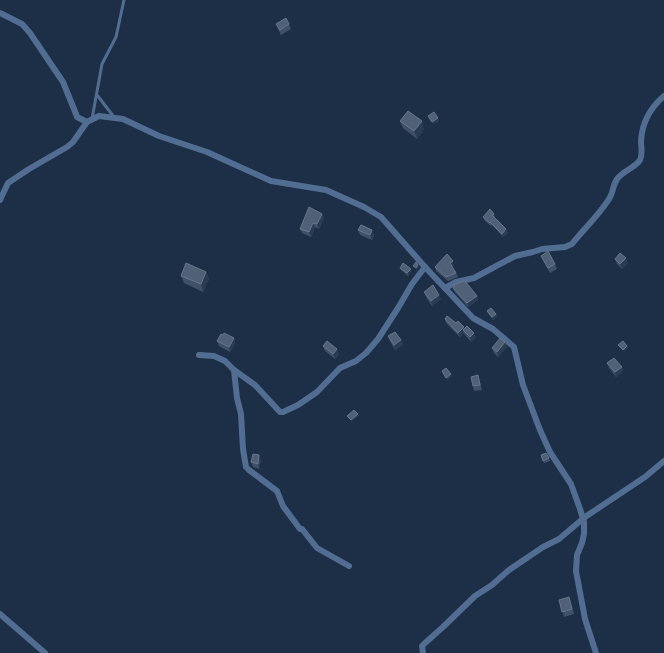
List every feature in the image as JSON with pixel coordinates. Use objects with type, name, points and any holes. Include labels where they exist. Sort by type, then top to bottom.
[{"type":"street","points":[[0,13],[22,24],[30,33],[63,82],[77,117],[90,120]]},
{"type":"street","points":[[445,288],[456,282],[480,276],[514,256],[527,254],[542,249],[565,247],[572,244],[608,200],[614,191],[618,178],[640,161],[641,140],[644,124],[656,104],[664,96]]},
{"type":"street","points":[[0,200],[8,183],[67,147],[73,142],[90,120],[99,116],[115,118],[132,123],[159,136],[206,152],[271,181],[326,190],[364,207],[381,217],[473,318],[493,329],[512,345],[523,385],[536,414],[540,430],[550,452],[571,484],[584,522],[584,534],[577,555],[576,571],[585,619],[596,653]]},
{"type":"street","points":[[199,355],[220,358],[255,385],[280,412],[288,410],[298,405],[316,392],[340,368],[356,361],[366,353],[378,339],[412,284],[425,267]]},
{"type":"street","points":[[234,370],[237,398],[241,414],[243,449],[246,467],[277,491],[283,506],[295,523],[300,529],[302,529],[317,548],[349,566]]},
{"type":"street","points":[[423,653],[422,646],[424,643],[443,627],[474,596],[492,585],[509,570],[537,551],[559,539],[582,519],[645,477],[664,461]]},
{"type":"street","points":[[0,614],[45,653]]},
{"type":"lane","points":[[90,120],[97,95],[102,64],[116,37],[124,0]]},
{"type":"lane","points":[[97,95],[115,118]]},
{"type":"building","points":[[286,18],[289,24],[280,30],[276,24]]},
{"type":"building","points":[[408,111],[422,121],[414,131],[400,121]]},
{"type":"building","points":[[434,112],[438,118],[432,122],[428,116]]},
{"type":"building","points":[[309,207],[322,214],[317,224],[313,223],[309,232],[300,229]]},
{"type":"building","points":[[490,209],[494,214],[492,215],[506,229],[502,234],[483,217]]},
{"type":"building","points":[[361,225],[372,230],[370,235],[358,230]]},
{"type":"building","points":[[548,251],[555,264],[548,268],[541,256]]},
{"type":"building","points":[[620,253],[626,258],[620,264],[615,259]]},
{"type":"building","points":[[447,254],[453,261],[450,263],[456,273],[446,277],[435,267]]},
{"type":"building","points":[[416,262],[418,265],[416,268],[413,266]]},
{"type":"building","points":[[186,263],[206,272],[201,284],[181,276]]},
{"type":"building","points":[[403,263],[411,269],[407,273],[400,268]]},
{"type":"building","points":[[465,281],[477,296],[467,303],[453,288],[455,286],[453,285]]},
{"type":"building","points":[[433,285],[439,295],[431,301],[424,292]]},
{"type":"building","points":[[491,308],[496,314],[492,317],[487,311]]},
{"type":"building","points":[[447,316],[456,323],[458,321],[464,327],[458,333],[445,319]]},
{"type":"building","points":[[467,326],[474,333],[470,337],[463,330]]},
{"type":"building","points":[[395,332],[401,340],[394,345],[388,336]]},
{"type":"building","points":[[224,333],[234,338],[229,347],[217,341],[221,334],[223,335]]},
{"type":"building","points":[[500,338],[505,342],[497,352],[492,348]]},
{"type":"building","points":[[327,341],[337,349],[333,354],[323,346]]},
{"type":"building","points":[[623,341],[627,346],[623,350],[618,345]]},
{"type":"building","points":[[614,358],[622,367],[615,372],[607,363]]},
{"type":"building","points":[[446,368],[451,374],[446,378],[442,371]]},
{"type":"building","points":[[478,375],[480,385],[473,386],[471,377]]},
{"type":"building","points":[[354,410],[358,414],[351,420],[347,416]]},
{"type":"building","points":[[546,453],[549,458],[543,461],[541,455]]},
{"type":"building","points":[[253,454],[259,455],[258,464],[251,462]]},
{"type":"building","points":[[569,597],[572,609],[562,612],[559,600]]}]
